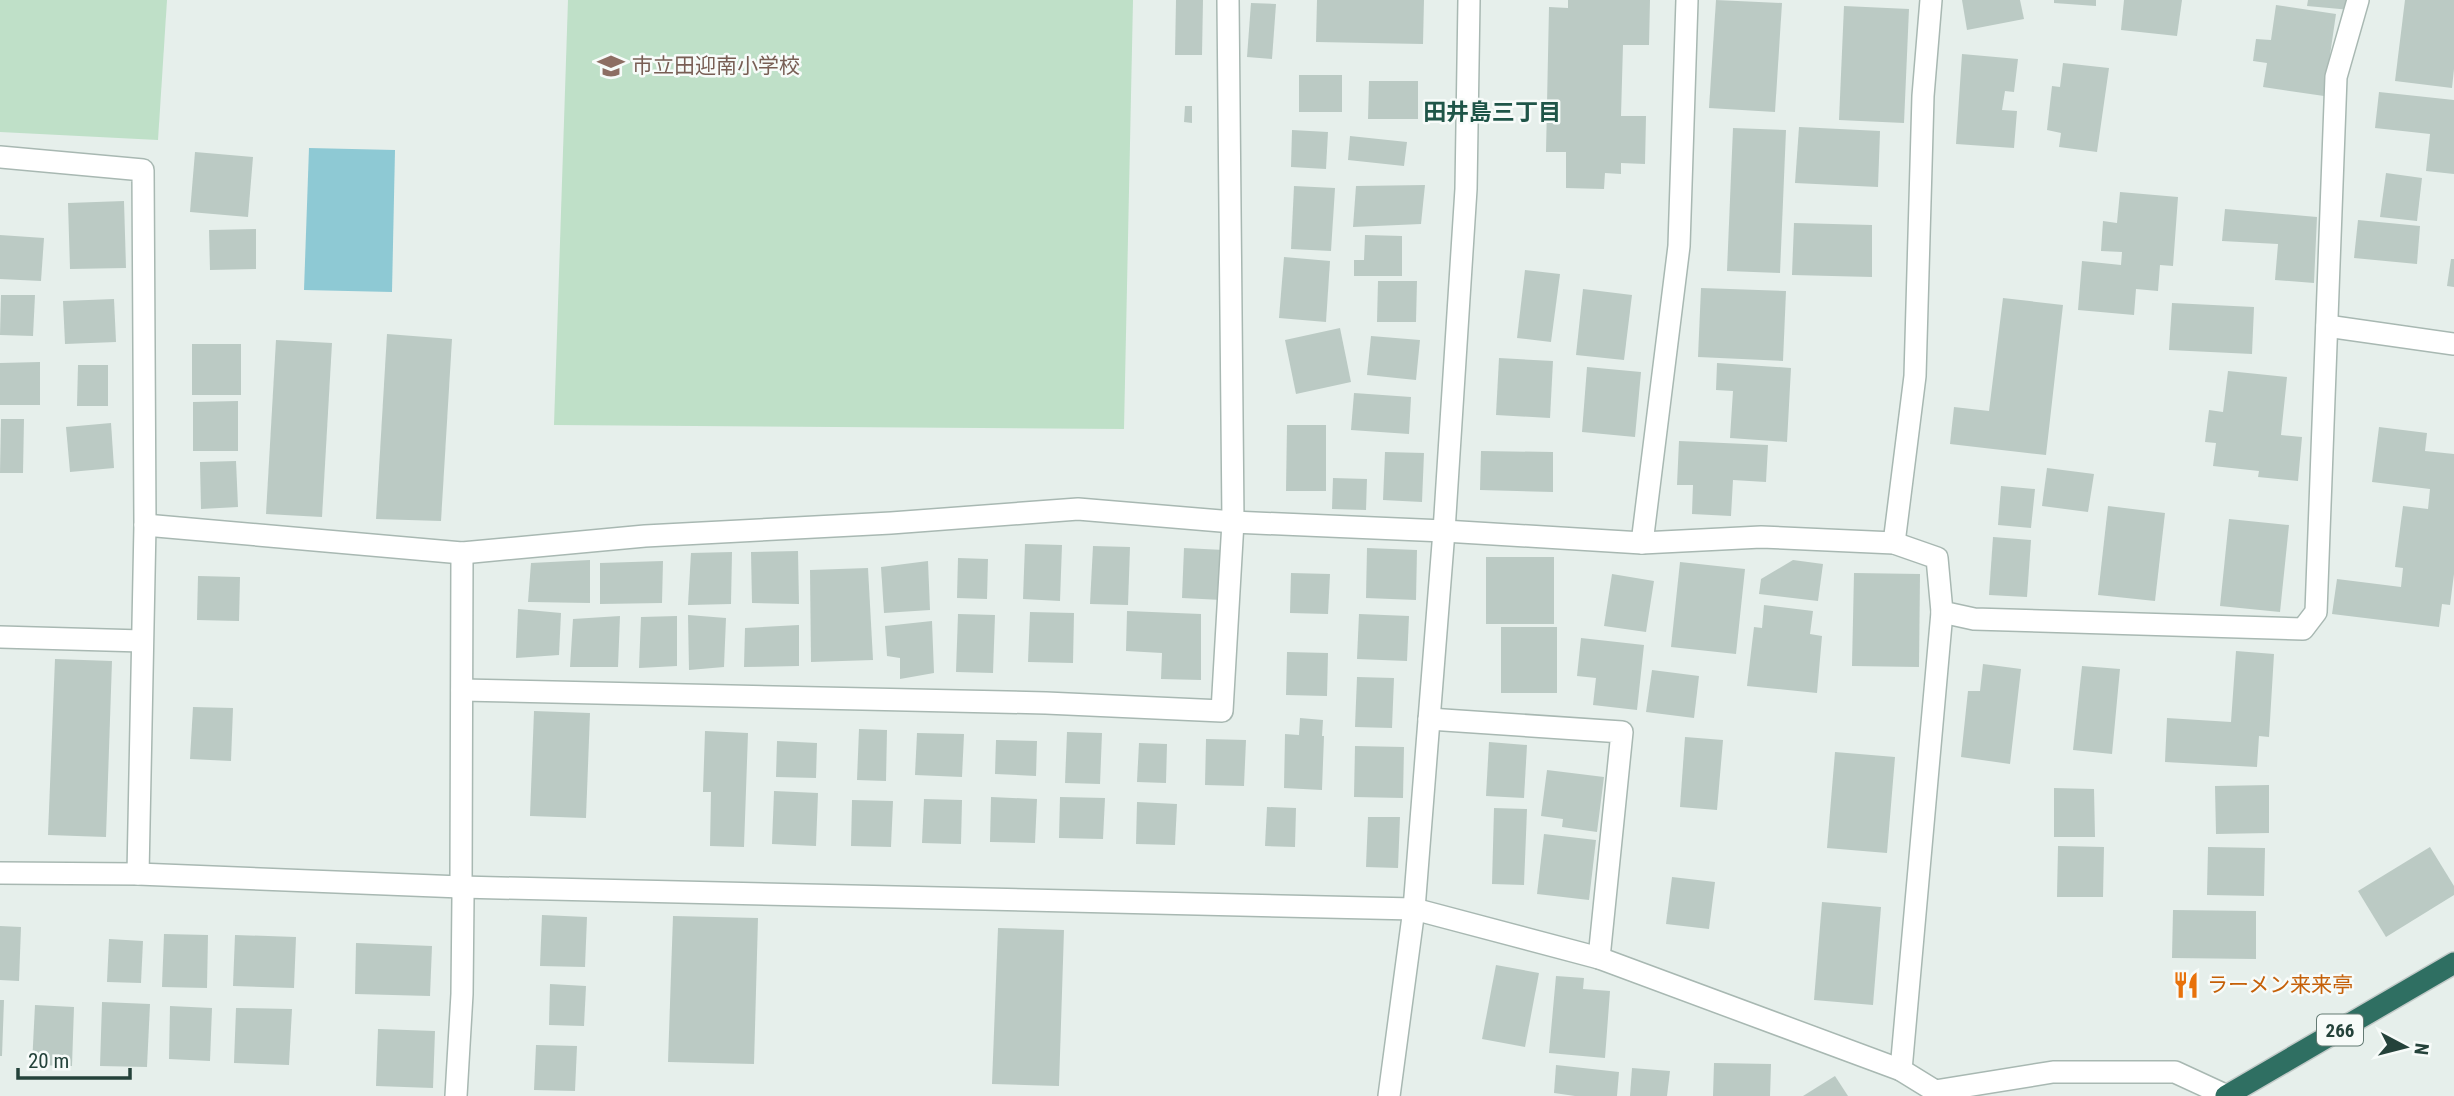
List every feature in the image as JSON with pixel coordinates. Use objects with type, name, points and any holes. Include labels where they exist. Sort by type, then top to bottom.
[{"type":"highway","name":"266","points":[[2227,1096],[2454,963]]},
{"type":"street","points":[[462,690],[1046,704],[1222,711],[1233,523],[1228,0]]},
{"type":"street","points":[[1389,1096],[1414,909],[1444,531],[1465,189],[1468,0]]},
{"type":"street","points":[[1642,543],[1679,246],[1686,0]]},
{"type":"street","points":[[1894,543],[1915,376],[1923,96],[1931,0]]},
{"type":"street","points":[[1942,612],[1974,619],[2303,629],[2316,612],[2336,77],[2358,0]]},
{"type":"street","points":[[0,157],[143,170],[145,526],[138,874]]},
{"type":"street","points":[[2327,326],[2454,344]]},
{"type":"street","points":[[145,526],[461,553],[645,536],[891,523],[1079,509],[1233,523],[1444,531],[1642,543],[1761,537],[1894,543],[1937,558],[1942,612],[1901,1070]]},
{"type":"street","points":[[456,1096],[462,994],[463,897],[461,553]]},
{"type":"street","points":[[0,637],[142,641]]},
{"type":"street","points":[[1429,719],[1622,732],[1599,958]]},
{"type":"street","points":[[0,873],[138,874],[461,887],[1414,909],[1599,958],[1901,1070],[1935,1091],[2053,1072],[2175,1072],[2227,1096]]},
{"type":"green space","points":[[0,0],[167,0],[158,140],[0,132]]},
{"type":"green space","points":[[568,0],[1133,0],[1124,429],[554,425]]},
{"type":"water","points":[[309,148],[395,150],[392,292],[304,290]]},
{"type":"building","points":[[1176,0],[1203,0],[1202,55],[1175,55]]},
{"type":"building","points":[[1317,0],[1424,0],[1423,44],[1316,42]]},
{"type":"building","points":[[1568,0],[1650,0],[1649,45],[1623,45],[1621,116],[1646,116],[1645,164],[1621,163],[1621,174],[1605,173],[1604,189],[1566,188],[1566,152],[1546,152],[1549,7],[1568,8]]},
{"type":"building","points":[[1716,0],[1782,3],[1775,112],[1709,108]]},
{"type":"building","points":[[1962,0],[2020,0],[2024,19],[1967,30]]},
{"type":"building","points":[[2054,0],[2096,0],[2096,6],[2054,3]]},
{"type":"building","points":[[2124,0],[2182,0],[2177,36],[2121,30]]},
{"type":"building","points":[[2308,0],[2352,0],[2351,10],[2307,6]]},
{"type":"building","points":[[2405,0],[2454,0],[2452,88],[2395,81]]},
{"type":"building","points":[[1251,3],[1276,4],[1272,59],[1247,57]]},
{"type":"building","points":[[2276,5],[2336,14],[2324,96],[2263,87],[2267,63],[2253,61],[2256,39],[2271,40]]},
{"type":"building","points":[[1844,6],[1909,9],[1904,123],[1839,120]]},
{"type":"building","points":[[1962,54],[2018,59],[2014,92],[2005,91],[2002,110],[2017,111],[2014,148],[1956,144]]},
{"type":"building","points":[[2063,63],[2109,68],[2097,152],[2059,147],[2061,133],[2047,130],[2052,86],[2060,87]]},
{"type":"building","points":[[1299,75],[1342,75],[1342,112],[1299,112]]},
{"type":"building","points":[[1369,81],[1418,81],[1418,119],[1368,119]]},
{"type":"building","points":[[2379,92],[2454,100],[2454,174],[2426,171],[2430,134],[2375,128]]},
{"type":"building","points":[[1185,106],[1192,106],[1192,123],[1184,122]]},
{"type":"building","points":[[1799,127],[1880,131],[1878,187],[1795,183]]},
{"type":"building","points":[[1733,128],[1786,130],[1780,273],[1727,271]]},
{"type":"building","points":[[1292,130],[1328,132],[1326,169],[1291,167]]},
{"type":"building","points":[[1350,136],[1407,142],[1404,166],[1348,160]]},
{"type":"building","points":[[195,152],[253,157],[248,217],[190,212]]},
{"type":"building","points":[[2386,173],[2422,178],[2417,221],[2380,217]]},
{"type":"building","points":[[1425,185],[1421,224],[1353,227],[1356,186]]},
{"type":"building","points":[[1294,186],[1335,188],[1331,251],[1291,249]]},
{"type":"building","points":[[2120,192],[2178,197],[2173,266],[2160,265],[2158,291],[2136,289],[2134,315],[2078,310],[2082,261],[2121,265],[2122,252],[2101,251],[2103,221],[2117,223]]},
{"type":"building","points":[[124,201],[126,268],[70,269],[68,203]]},
{"type":"building","points":[[2225,209],[2317,217],[2314,283],[2275,280],[2278,244],[2222,241]]},
{"type":"building","points":[[2358,220],[2420,226],[2417,264],[2354,258]]},
{"type":"building","points":[[1794,223],[1872,225],[1872,277],[1792,275]]},
{"type":"building","points":[[256,229],[256,269],[210,270],[209,230]]},
{"type":"building","points":[[0,235],[44,238],[41,281],[0,279]]},
{"type":"building","points":[[1365,235],[1402,236],[1402,276],[1354,276],[1354,260],[1364,260]]},
{"type":"building","points":[[1284,257],[1330,261],[1326,322],[1279,318]]},
{"type":"building","points":[[2451,259],[2454,259],[2454,287],[2447,286]]},
{"type":"building","points":[[1525,270],[1560,274],[1551,342],[1517,338]]},
{"type":"building","points":[[1378,281],[1417,281],[1416,322],[1377,322]]},
{"type":"building","points":[[1701,288],[1786,291],[1783,361],[1698,357]]},
{"type":"building","points":[[1583,289],[1632,295],[1624,360],[1576,355]]},
{"type":"building","points":[[1,295],[35,295],[33,336],[0,335]]},
{"type":"building","points":[[2003,298],[2063,305],[2046,455],[1950,444],[1954,407],[1989,411]]},
{"type":"building","points":[[114,299],[116,342],[65,344],[63,301]]},
{"type":"building","points":[[2172,303],[2254,307],[2252,354],[2169,350]]},
{"type":"building","points":[[1340,328],[1351,382],[1296,394],[1285,340]]},
{"type":"building","points":[[387,334],[452,339],[441,521],[376,519]]},
{"type":"building","points":[[1371,336],[1420,340],[1416,380],[1367,375]]},
{"type":"building","points":[[276,340],[332,343],[322,517],[266,514]]},
{"type":"building","points":[[192,344],[241,344],[241,395],[192,395]]},
{"type":"building","points":[[1499,358],[1553,361],[1550,418],[1496,415]]},
{"type":"building","points":[[40,362],[40,405],[0,405],[0,363]]},
{"type":"building","points":[[1717,363],[1791,368],[1787,442],[1730,438],[1733,391],[1716,390]]},
{"type":"building","points":[[78,365],[108,365],[108,406],[77,406]]},
{"type":"building","points":[[1587,367],[1641,372],[1635,437],[1582,432]]},
{"type":"building","points":[[2228,371],[2287,377],[2281,435],[2302,437],[2298,481],[2258,477],[2259,471],[2213,466],[2216,443],[2205,442],[2209,410],[2223,412]]},
{"type":"building","points":[[1354,393],[1411,397],[1409,434],[1351,430]]},
{"type":"building","points":[[238,401],[238,451],[193,451],[193,402]]},
{"type":"building","points":[[1,419],[24,419],[23,473],[0,473]]},
{"type":"building","points":[[111,423],[114,468],[70,472],[66,427]]},
{"type":"building","points":[[1287,425],[1326,425],[1326,491],[1286,491]]},
{"type":"building","points":[[2379,427],[2427,433],[2425,451],[2454,454],[2454,574],[2450,605],[2442,604],[2439,627],[2332,614],[2337,579],[2401,587],[2403,568],[2395,567],[2403,506],[2428,509],[2430,489],[2372,482]]},
{"type":"building","points":[[1679,441],[1768,445],[1766,482],[1733,480],[1731,516],[1692,514],[1693,485],[1677,485]]},
{"type":"building","points":[[1481,451],[1553,452],[1553,492],[1480,490]]},
{"type":"building","points":[[1385,452],[1424,453],[1422,502],[1383,500]]},
{"type":"building","points":[[236,461],[238,507],[201,509],[200,462]]},
{"type":"building","points":[[2047,468],[2094,474],[2088,512],[2042,506]]},
{"type":"building","points":[[1333,478],[1367,479],[1366,510],[1332,509]]},
{"type":"building","points":[[2001,486],[2035,489],[2031,528],[1998,525]]},
{"type":"building","points":[[2108,506],[2165,513],[2155,601],[2098,595]]},
{"type":"building","points":[[2229,519],[2289,525],[2280,612],[2220,606]]},
{"type":"building","points":[[1993,537],[2031,540],[2027,597],[1989,595]]},
{"type":"building","points":[[1025,544],[1062,545],[1060,601],[1023,599]]},
{"type":"building","points":[[1093,546],[1130,547],[1128,605],[1090,604]]},
{"type":"building","points":[[1184,548],[1224,550],[1222,600],[1182,598]]},
{"type":"building","points":[[1367,548],[1417,550],[1416,600],[1366,598]]},
{"type":"building","points":[[798,551],[799,604],[752,603],[751,552]]},
{"type":"building","points":[[732,552],[731,604],[688,605],[691,553]]},
{"type":"building","points":[[1486,557],[1554,557],[1554,624],[1486,624]]},
{"type":"building","points":[[958,558],[988,559],[987,599],[957,598]]},
{"type":"building","points":[[590,560],[590,603],[528,602],[531,563]]},
{"type":"building","points":[[1793,560],[1823,564],[1818,601],[1759,594],[1761,579]]},
{"type":"building","points":[[663,561],[662,603],[600,604],[600,563]]},
{"type":"building","points":[[928,561],[930,610],[884,613],[881,567]]},
{"type":"building","points":[[1680,562],[1745,569],[1736,654],[1671,647]]},
{"type":"building","points":[[868,568],[873,660],[811,662],[810,570]]},
{"type":"building","points":[[1291,573],[1330,574],[1328,614],[1290,613]]},
{"type":"building","points":[[1854,573],[1920,574],[1919,667],[1852,666]]},
{"type":"building","points":[[1612,574],[1654,581],[1646,632],[1604,626]]},
{"type":"building","points":[[198,576],[240,577],[239,621],[197,620]]},
{"type":"building","points":[[1764,605],[1813,611],[1810,634],[1822,636],[1817,693],[1747,686],[1754,627],[1762,628]]},
{"type":"building","points":[[518,609],[561,613],[559,655],[516,658]]},
{"type":"building","points":[[1127,611],[1201,614],[1201,680],[1161,679],[1162,653],[1126,651]]},
{"type":"building","points":[[1030,612],[1074,613],[1073,663],[1028,662]]},
{"type":"building","points":[[958,614],[995,615],[993,673],[956,672]]},
{"type":"building","points":[[1359,614],[1409,616],[1407,661],[1357,659]]},
{"type":"building","points":[[688,615],[726,618],[724,667],[689,670]]},
{"type":"building","points":[[620,616],[618,667],[570,667],[573,619]]},
{"type":"building","points":[[677,616],[677,666],[639,668],[641,617]]},
{"type":"building","points":[[932,621],[934,673],[900,679],[900,658],[887,656],[885,626]]},
{"type":"building","points":[[799,625],[799,666],[744,667],[745,628]]},
{"type":"building","points":[[1501,627],[1557,627],[1557,693],[1501,693]]},
{"type":"building","points":[[1581,638],[1644,645],[1637,710],[1593,705],[1596,678],[1577,676]]},
{"type":"building","points":[[2236,651],[2274,654],[2269,737],[2259,736],[2257,767],[2165,762],[2167,718],[2231,722]]},
{"type":"building","points":[[1287,652],[1328,653],[1327,696],[1286,695]]},
{"type":"building","points":[[55,659],[112,661],[106,837],[48,835]]},
{"type":"building","points":[[1983,664],[2021,669],[2010,764],[1961,757],[1968,691],[1980,691]]},
{"type":"building","points":[[2082,666],[2120,669],[2112,754],[2073,750]]},
{"type":"building","points":[[1652,670],[1699,676],[1694,718],[1646,712]]},
{"type":"building","points":[[1357,677],[1394,678],[1392,728],[1355,727]]},
{"type":"building","points":[[193,707],[233,708],[231,761],[190,759]]},
{"type":"building","points":[[534,711],[590,713],[586,818],[530,816]]},
{"type":"building","points":[[1300,718],[1323,720],[1322,790],[1284,788],[1285,734],[1299,735]]},
{"type":"building","points":[[859,729],[887,730],[886,781],[857,780]]},
{"type":"building","points":[[705,731],[748,733],[744,847],[710,846],[711,792],[703,792]]},
{"type":"building","points":[[1067,732],[1102,733],[1100,784],[1065,783]]},
{"type":"building","points":[[917,733],[964,734],[962,777],[915,775]]},
{"type":"building","points":[[1685,737],[1723,740],[1717,810],[1680,807]]},
{"type":"building","points":[[1206,739],[1246,740],[1244,786],[1205,785]]},
{"type":"building","points":[[996,740],[1037,741],[1036,776],[995,774]]},
{"type":"building","points":[[777,741],[817,743],[816,778],[776,777]]},
{"type":"building","points":[[1489,742],[1527,745],[1524,798],[1486,796]]},
{"type":"building","points":[[1139,743],[1167,744],[1166,783],[1137,782]]},
{"type":"building","points":[[1355,746],[1404,747],[1403,798],[1354,797]]},
{"type":"building","points":[[1835,752],[1895,757],[1887,853],[1827,848]]},
{"type":"building","points":[[1547,770],[1604,777],[1597,832],[1562,827],[1563,819],[1541,816]]},
{"type":"building","points":[[2269,785],[2269,833],[2216,834],[2215,786]]},
{"type":"building","points":[[2054,788],[2094,789],[2095,837],[2054,837]]},
{"type":"building","points":[[774,791],[818,793],[816,846],[772,844]]},
{"type":"building","points":[[991,797],[1037,799],[1035,843],[990,842]]},
{"type":"building","points":[[1060,797],[1105,798],[1103,839],[1059,838]]},
{"type":"building","points":[[924,799],[962,800],[961,844],[922,843]]},
{"type":"building","points":[[852,800],[893,801],[891,847],[851,846]]},
{"type":"building","points":[[1137,802],[1177,804],[1175,845],[1136,844]]},
{"type":"building","points":[[1267,807],[1296,808],[1295,847],[1265,846]]},
{"type":"building","points":[[1494,808],[1527,809],[1524,885],[1492,884]]},
{"type":"building","points":[[1368,817],[1400,817],[1398,868],[1366,867]]},
{"type":"building","points":[[1544,834],[1596,840],[1589,900],[1537,894]]},
{"type":"building","points":[[2058,846],[2104,847],[2103,897],[2057,897]]},
{"type":"building","points":[[2208,847],[2265,848],[2264,896],[2207,895]]},
{"type":"building","points":[[2430,847],[2454,886],[2454,895],[2386,937],[2358,891]]},
{"type":"building","points":[[1672,877],[1715,882],[1709,929],[1666,924]]},
{"type":"building","points":[[1822,902],[1881,907],[1873,1005],[1814,1000]]},
{"type":"building","points":[[2173,910],[2256,911],[2256,959],[2172,958]]},
{"type":"building","points":[[542,915],[587,917],[585,967],[540,966]]},
{"type":"building","points":[[673,916],[758,918],[754,1064],[668,1062]]},
{"type":"building","points":[[0,926],[21,927],[19,981],[0,980]]},
{"type":"building","points":[[998,928],[1064,930],[1059,1086],[992,1084]]},
{"type":"building","points":[[164,934],[208,935],[207,988],[162,987]]},
{"type":"building","points":[[235,935],[296,937],[294,988],[233,986]]},
{"type":"building","points":[[109,939],[143,941],[141,983],[107,982]]},
{"type":"building","points":[[356,943],[432,946],[430,996],[355,994]]},
{"type":"building","points":[[1496,965],[1539,973],[1525,1047],[1482,1039]]},
{"type":"building","points":[[1556,976],[1584,978],[1583,989],[1610,991],[1605,1058],[1549,1053]]},
{"type":"building","points":[[550,984],[586,986],[584,1026],[549,1025]]},
{"type":"building","points":[[0,1000],[4,1000],[2,1056],[0,1056]]},
{"type":"building","points":[[102,1002],[150,1004],[147,1067],[100,1066]]},
{"type":"building","points":[[35,1005],[74,1007],[72,1066],[32,1065]]},
{"type":"building","points":[[170,1006],[212,1008],[210,1061],[169,1059]]},
{"type":"building","points":[[236,1008],[292,1009],[289,1065],[234,1063]]},
{"type":"building","points":[[378,1029],[435,1031],[433,1088],[376,1086]]},
{"type":"building","points":[[536,1045],[577,1046],[575,1091],[534,1090]]},
{"type":"building","points":[[1714,1063],[1771,1064],[1770,1096],[1713,1096]]},
{"type":"building","points":[[1556,1065],[1619,1072],[1617,1096],[1554,1093]]},
{"type":"building","points":[[1632,1068],[1670,1071],[1667,1096],[1630,1096]]},
{"type":"building","points":[[1835,1076],[1848,1096],[1803,1096]]},
{"type":"place","name":"市立田迎南小学校","points":[[611,66]]},
{"type":"place","name":"ラーメン来来亭","points":[[2186,985]]},
{"type":"district","name":"田井島三丁目","points":[[1492,112]]}]
